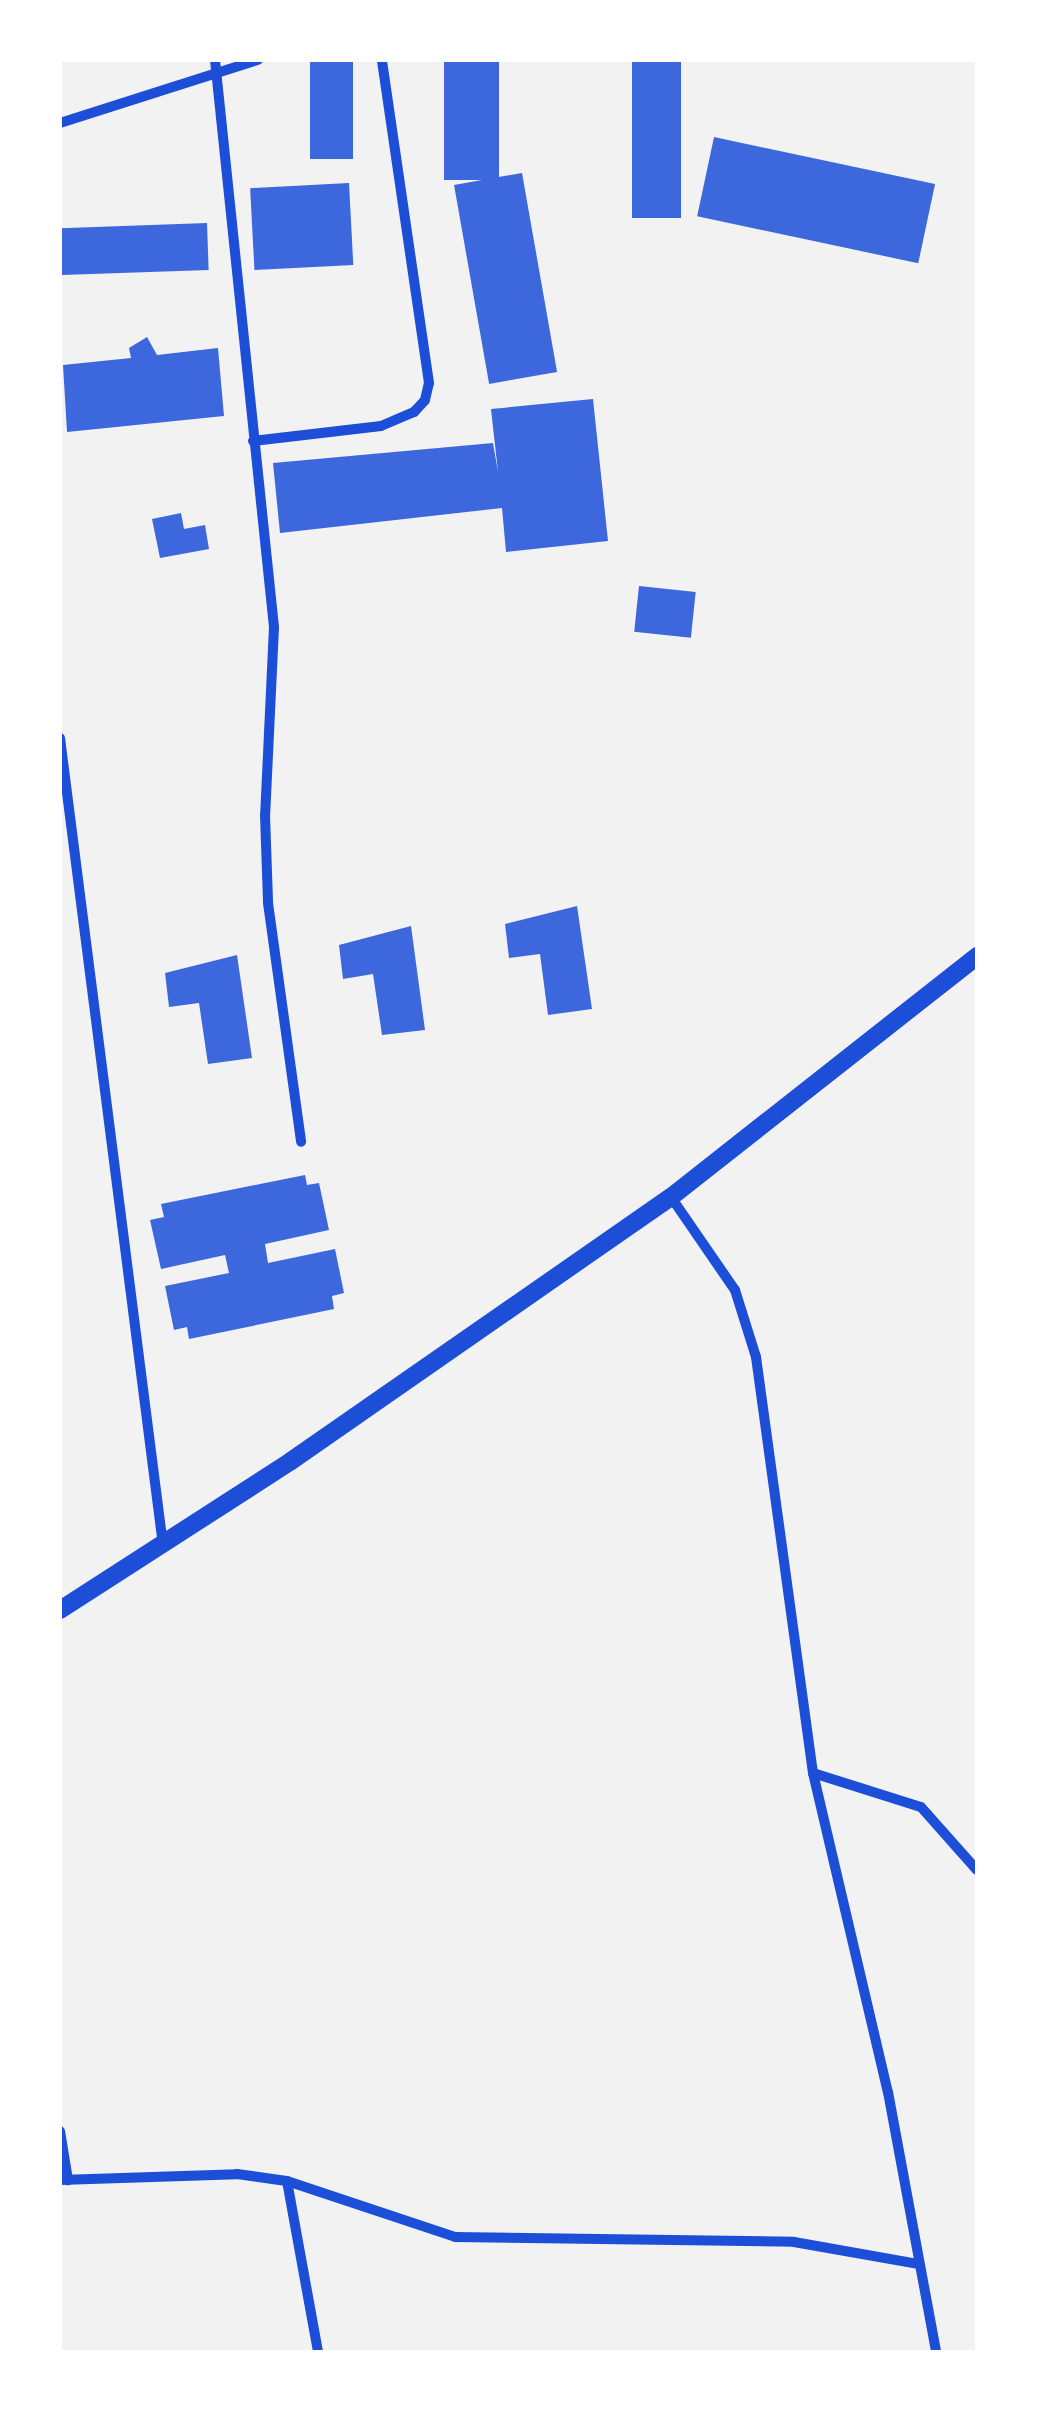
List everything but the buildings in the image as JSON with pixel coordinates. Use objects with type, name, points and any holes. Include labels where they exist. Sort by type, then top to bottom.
[{"type":"street","points":[[215,60],[274,627],[264,815],[268,903],[302,1142]]},
{"type":"street","points":[[60,124],[218,77],[258,60]]},
{"type":"street","points":[[253,441],[380,426],[414,412],[425,400],[429,383],[382,60]]},
{"type":"street","points":[[60,738],[163,1546]]},
{"type":"street","points":[[60,1610],[163,1546],[671,1197],[977,956]]},
{"type":"street","points":[[671,1197],[735,1290],[756,1356],[812,1773],[881,2059],[936,2352]]},
{"type":"street","points":[[812,1773],[921,1807],[977,1870]]},
{"type":"street","points":[[60,2131],[64,2180],[192,2170],[287,2181],[455,2237],[794,2242],[919,2264]]},
{"type":"street","points":[[287,2181],[318,2352]]}]
